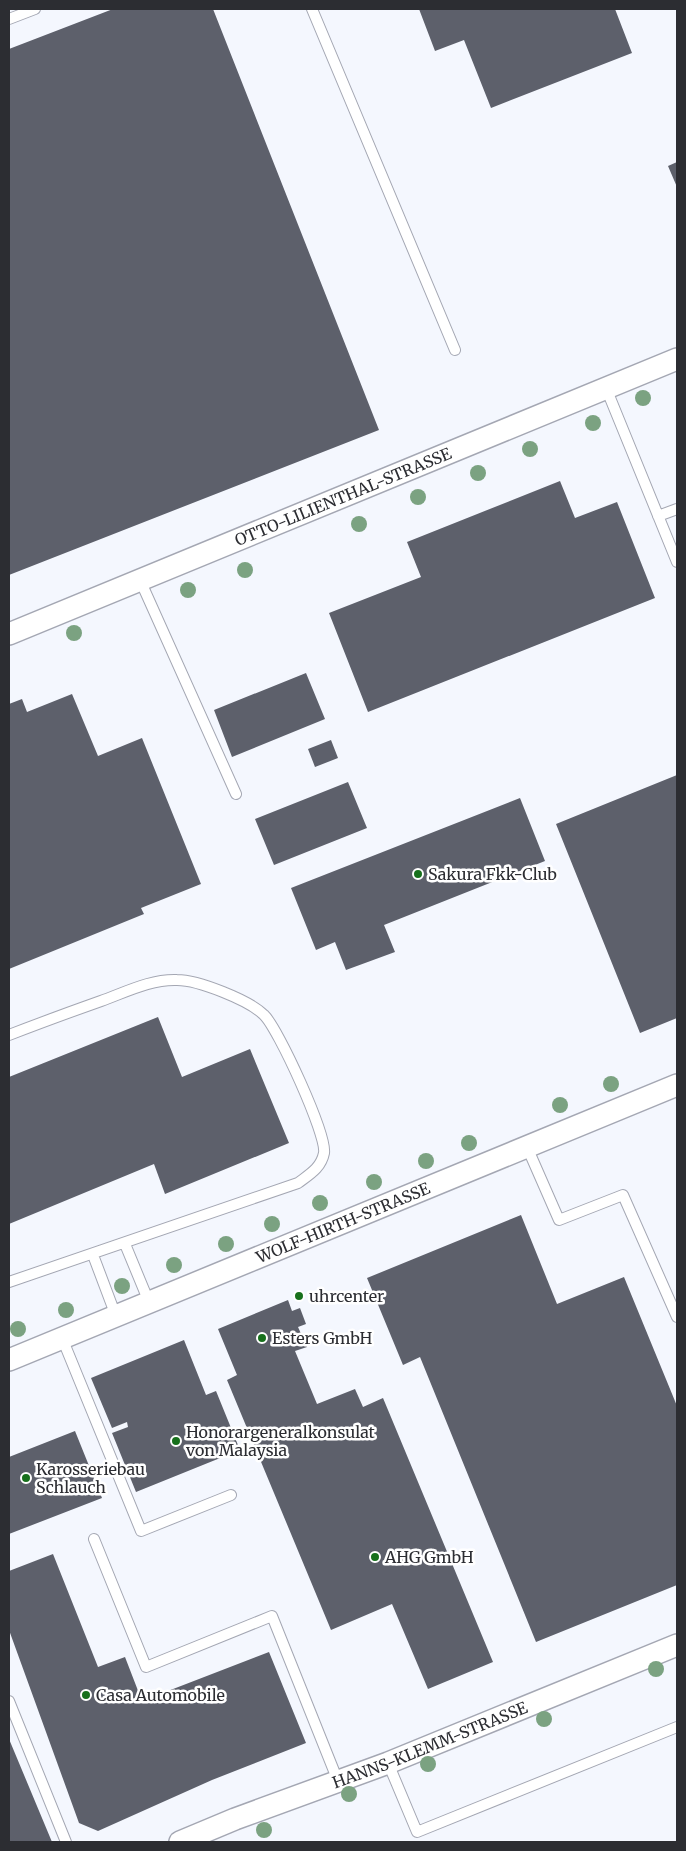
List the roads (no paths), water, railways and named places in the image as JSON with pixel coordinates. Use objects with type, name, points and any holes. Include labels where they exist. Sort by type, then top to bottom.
[{"type":"street","name":"OTTO-LILIENTHAL-STRASSE","points":[[9,634],[677,359]]},
{"type":"street","name":"WOLF-HIRTH-STRASSE","points":[[9,1360],[677,1085]]},
{"type":"street","name":"HANNS-KLEMM-STRASSE","points":[[180,1842],[235,1819],[388,1763],[677,1645]]},
{"type":"lane","points":[[9,19],[34,9]]},
{"type":"lane","points":[[312,9],[455,350]]},
{"type":"lane","points":[[606,388],[677,562]]},
{"type":"lane","points":[[658,516],[677,508]]},
{"type":"lane","points":[[140,580],[236,794]]},
{"type":"lane","points":[[9,1035],[150,983],[178,980],[208,987],[242,1000],[265,1015],[287,1052],[321,1133],[324,1151],[318,1168],[298,1183],[93,1255],[9,1282]]},
{"type":"lane","points":[[527,1147],[559,1220],[623,1195],[677,1317]]},
{"type":"lane","points":[[125,1244],[149,1302]]},
{"type":"lane","points":[[93,1255],[116,1316]]},
{"type":"lane","points":[[62,1338],[141,1532],[231,1495]]},
{"type":"lane","points":[[94,1539],[146,1667],[272,1616],[338,1781]]},
{"type":"lane","points":[[9,1701],[66,1842]]},
{"type":"lane","points":[[388,1763],[417,1832],[677,1727]]},
{"type":"place","name":"Sakura Fkk-Club","points":[[418,874]]},
{"type":"place","name":"uhrcenter","points":[[299,1296]]},
{"type":"place","name":"Esters GmbH","points":[[262,1338]]},
{"type":"place","name":"Honorargeneralkonsulat von Malaysia","points":[[176,1441]]},
{"type":"place","name":"Karosseriebau Schlauch","points":[[26,1478]]},
{"type":"place","name":"AHG GmbH","points":[[375,1557]]},
{"type":"place","name":"Casa Automobile","points":[[86,1695]]}]
